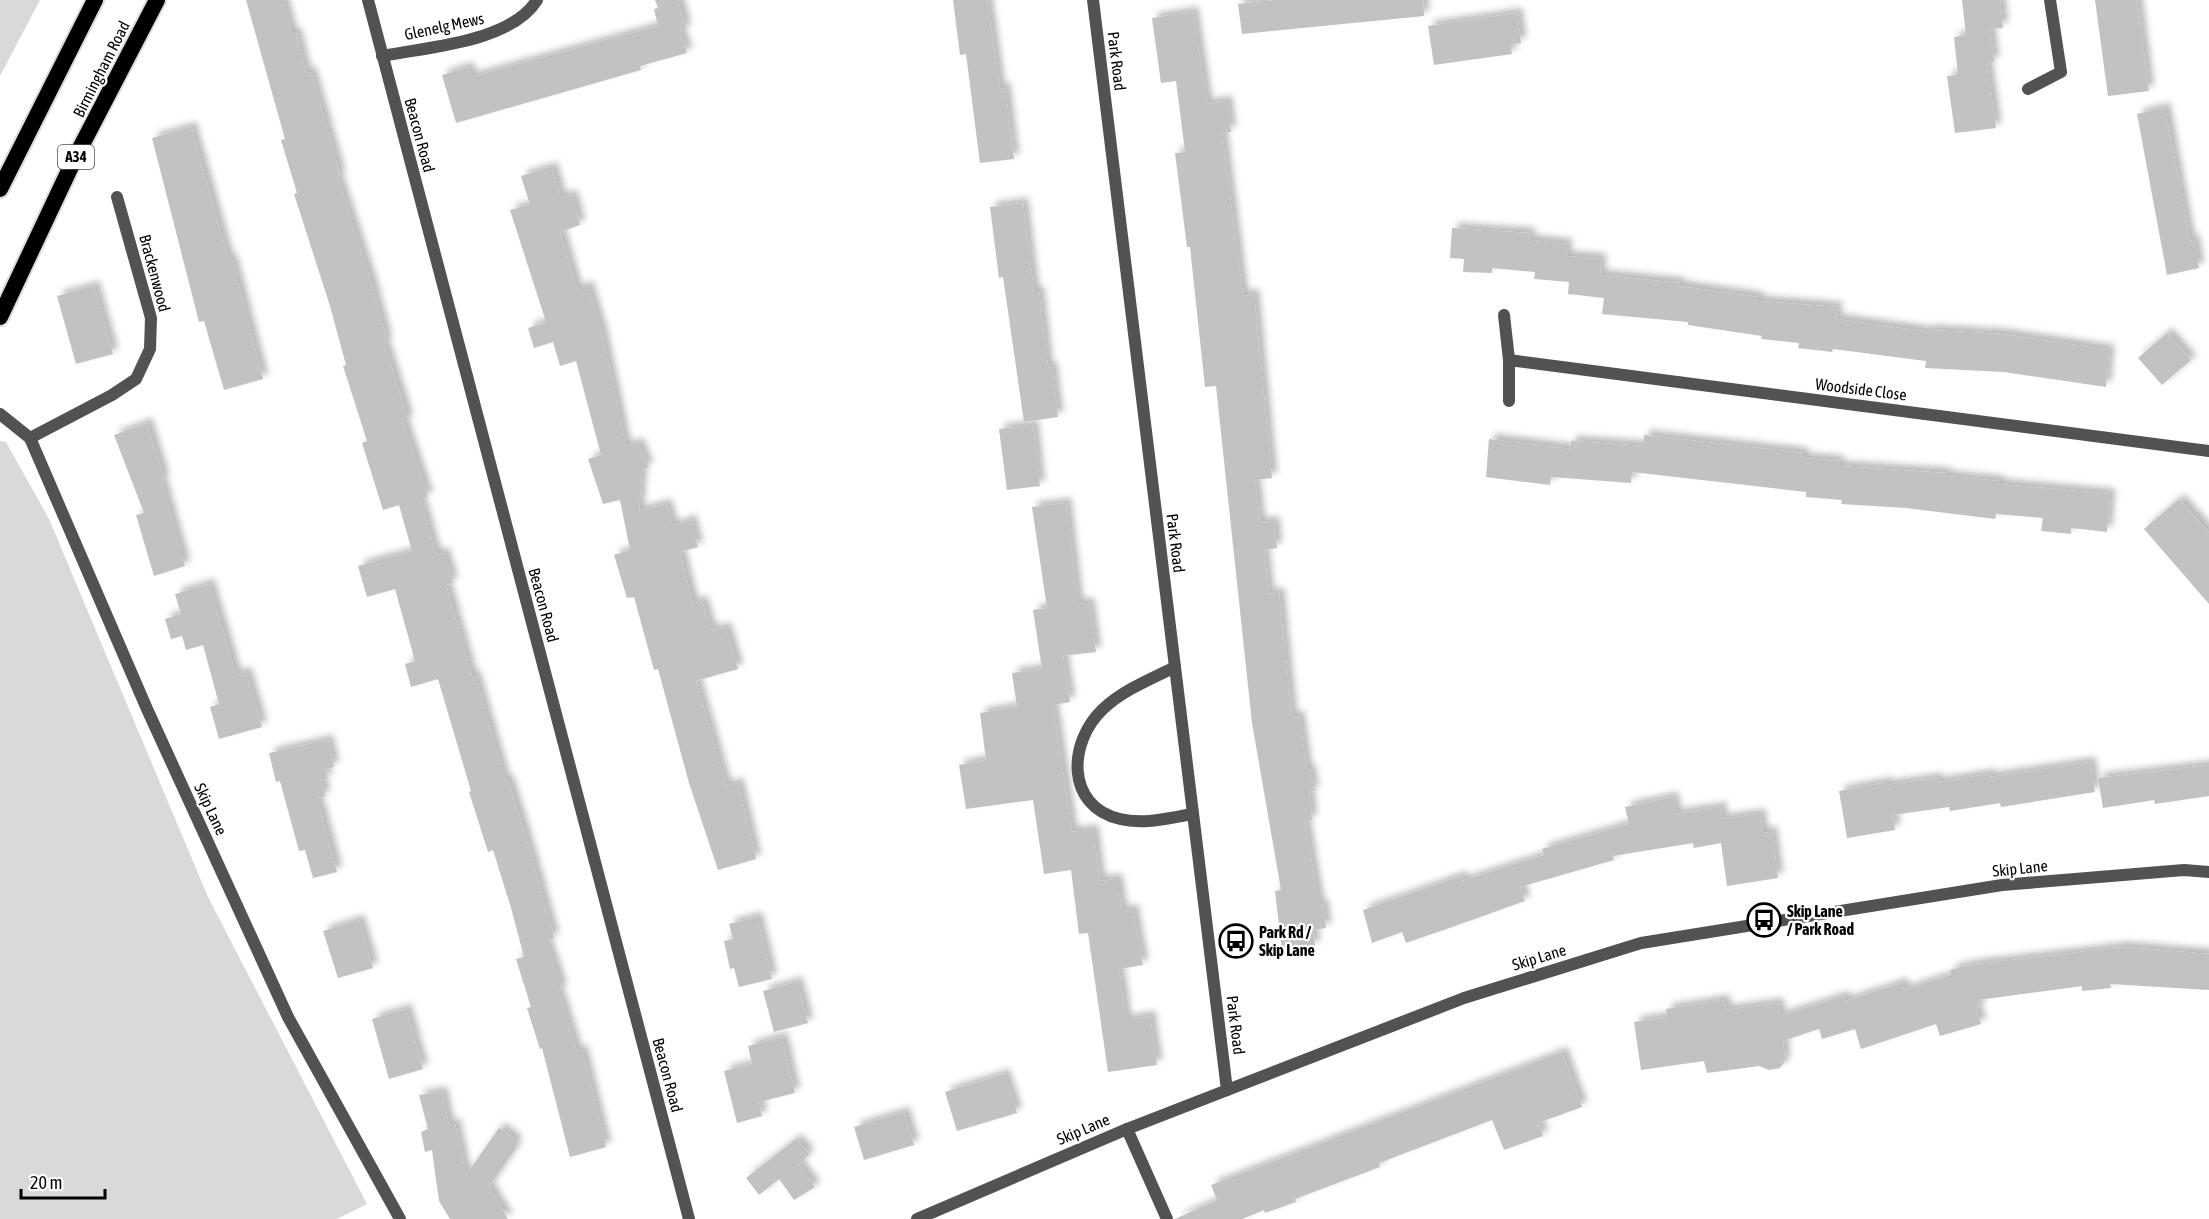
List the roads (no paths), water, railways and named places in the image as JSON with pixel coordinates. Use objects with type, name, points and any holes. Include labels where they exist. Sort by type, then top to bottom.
[{"type":"highway","points":[[0,189],[95,0]]},
{"type":"highway","name":"Birmingham Road","points":[[0,318],[74,160],[157,0]]},
{"type":"street","name":"Beacon Road","points":[[368,0],[689,1219]]},
{"type":"street","name":"Glenelg Mews","points":[[382,56],[496,33],[530,12],[537,0]]},
{"type":"street","name":"Park Road","points":[[1093,0],[1227,1090]]},
{"type":"street","points":[[2028,89],[2061,72],[2050,0]]},
{"type":"street","name":"Brackenwood","points":[[30,438],[112,395],[136,379],[150,349],[151,318],[117,197]]},
{"type":"street","points":[[1504,315],[1509,360],[1509,401]]},
{"type":"street","name":"Woodside Close","points":[[1509,360],[2209,451]]},
{"type":"street","name":"Skip Lane","points":[[0,414],[30,438],[147,709],[288,1017],[400,1219]]},
{"type":"street","points":[[1175,667],[1140,684],[1102,710],[1087,731],[1079,753],[1077,769],[1083,793],[1089,803],[1103,814],[1118,819],[1146,822],[1193,814]]},
{"type":"street","name":"Skip Lane","points":[[917,1219],[1127,1129],[1464,998],[1641,943],[2002,885],[2184,870],[2209,872]]},
{"type":"street","points":[[1127,1129],[1167,1219]]},
{"type":"place","name":"Skip Lane / Park Road","points":[[1764,920]]},
{"type":"place","name":"Park Rd / Skip Lane","points":[[1236,941]]}]
